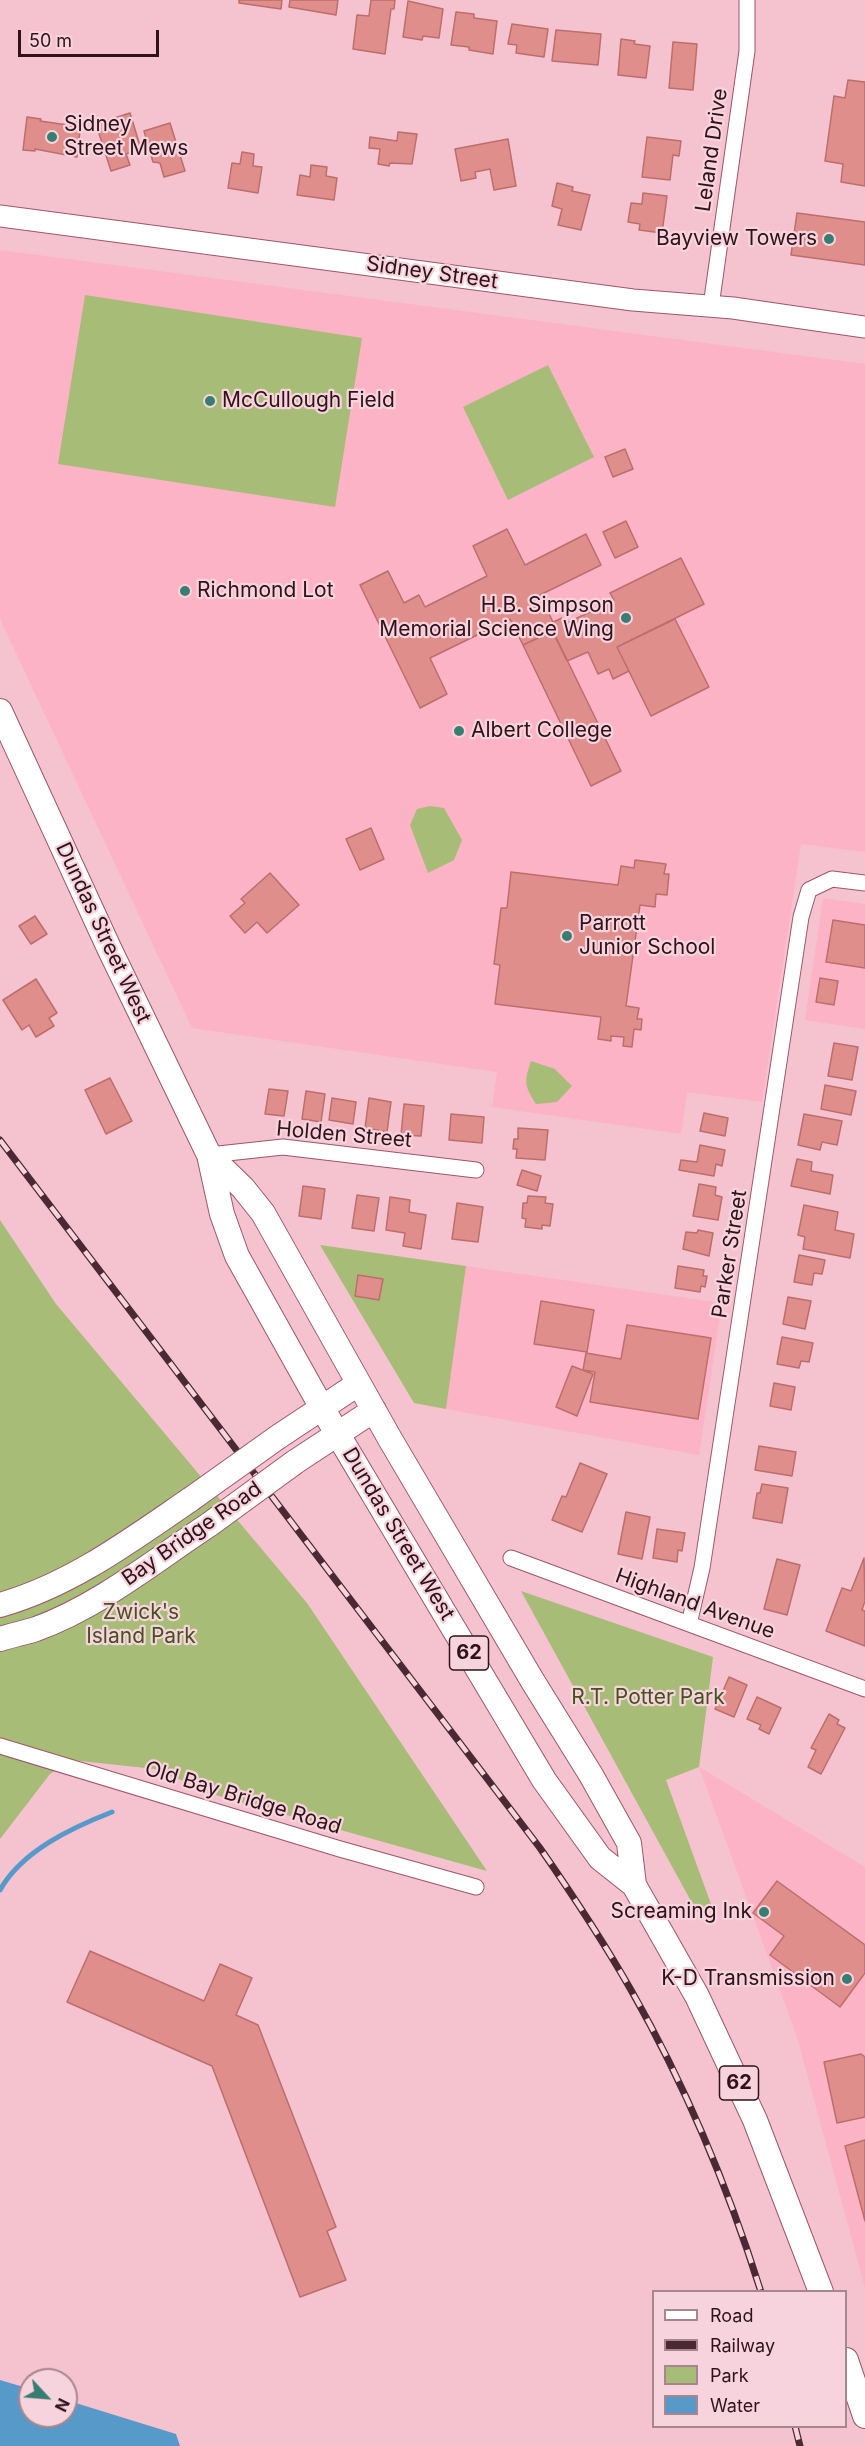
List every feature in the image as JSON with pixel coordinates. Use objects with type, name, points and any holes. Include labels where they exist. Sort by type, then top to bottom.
[{"type":"main road","name":"Sidney Street","points":[[0,216],[633,300],[711,306],[865,327]]},
{"type":"main road","name":"Dundas Street West","points":[[0,711],[109,948],[209,1155],[222,1214],[237,1257],[322,1408],[544,1780],[600,1858],[634,1885],[697,1996],[758,2127],[820,2290]]},
{"type":"main road","name":"Dundas Street West","points":[[209,1155],[243,1188],[263,1213],[358,1384],[591,1776],[629,1844],[634,1885]]},
{"type":"main road","name":"Bay Bridge Road","points":[[0,1605],[20,1600],[99,1562],[358,1384]]},
{"type":"main road","name":"Bay Bridge Road","points":[[0,1639],[36,1629],[76,1611],[118,1586],[374,1410]]},
{"type":"main road","points":[[847,2363],[865,2416]]},
{"type":"street","name":"Leland Drive","points":[[711,306],[747,51],[747,0]]},
{"type":"street","name":"Parker Street","points":[[689,1624],[702,1568],[801,917],[809,890],[832,879],[865,883]]},
{"type":"street","name":"Holden Street","points":[[209,1155],[283,1147],[476,1170]]},
{"type":"street","name":"Highland Avenue","points":[[511,1558],[865,1689]]},
{"type":"street","name":"Old Bay Bridge Road","points":[[0,1746],[340,1849],[476,1887]]},
{"type":"shaded area","name":"Albert College","points":[[0,250],[865,364],[865,852],[801,844],[762,1102],[687,1092],[681,1134],[492,1107],[497,1072],[192,1028],[0,619]]},
{"type":"shaded area","points":[[823,898],[865,904],[865,1029],[805,1020]]},
{"type":"shaded area","points":[[466,1266],[722,1303],[699,1455],[446,1409]]},
{"type":"shaded area","points":[[699,1767],[865,1867],[865,2288],[797,2037]]},
{"type":"green space","name":"McCullough Field","points":[[85,295],[362,338],[335,507],[58,464]]},
{"type":"green space","points":[[548,365],[594,457],[508,500],[463,407]]},
{"type":"green space","points":[[430,806],[444,808],[462,840],[454,860],[428,873],[410,825],[417,809]]},
{"type":"green space","points":[[531,1061],[555,1069],[572,1086],[557,1102],[536,1104],[526,1083]]},
{"type":"green space","name":"Zwick's Island Park","points":[[0,1220],[56,1304],[307,1603],[487,1871],[219,1796],[155,1769],[71,1760],[50,1774],[0,1839]]},
{"type":"green space","points":[[320,1245],[466,1266],[446,1409],[414,1403]]},
{"type":"green space","name":"R.T. Potter Park","points":[[521,1591],[713,1657],[699,1767],[666,1780],[712,1907],[697,1912]]},
{"type":"water","points":[[0,2380],[18,2385],[18,2428],[78,2428],[78,2404],[176,2434],[180,2446],[0,2446]]},
{"type":"building","points":[[239,0],[282,0],[281,9],[239,3]]},
{"type":"building","points":[[290,0],[338,0],[336,15],[289,7]]},
{"type":"building","points":[[371,0],[395,0],[394,9],[391,9],[385,54],[353,49],[357,15],[369,16]]},
{"type":"building","points":[[408,1],[443,9],[439,38],[423,36],[422,40],[403,37]]},
{"type":"building","points":[[456,12],[474,14],[474,18],[497,21],[493,54],[469,50],[469,47],[451,45]]},
{"type":"building","points":[[512,24],[548,29],[544,57],[516,53],[517,45],[508,44]]},
{"type":"building","points":[[556,30],[601,34],[598,65],[552,61]]},
{"type":"building","points":[[621,39],[635,41],[634,44],[650,46],[646,78],[618,75]]},
{"type":"building","points":[[673,42],[697,44],[693,90],[669,88]]},
{"type":"building","points":[[848,80],[865,82],[865,186],[841,182],[843,164],[825,161],[834,96],[845,98]]},
{"type":"building","points":[[130,113],[141,149],[126,154],[130,165],[111,171],[96,124]]},
{"type":"building","name":"Sidney Street Mews","points":[[27,117],[68,125],[68,120],[81,122],[77,157],[35,149],[35,151],[23,150]]},
{"type":"building","points":[[170,123],[185,171],[164,177],[160,163],[153,162],[144,131]]},
{"type":"building","points":[[398,132],[417,134],[412,164],[390,163],[389,166],[378,164],[380,149],[369,148],[370,137],[397,141]]},
{"type":"building","points":[[647,137],[681,141],[679,156],[673,155],[670,180],[642,177]]},
{"type":"building","points":[[508,139],[516,186],[494,190],[490,169],[475,172],[476,178],[461,181],[455,149]]},
{"type":"building","points":[[242,152],[254,154],[253,166],[262,167],[258,193],[228,188],[232,163],[240,164]]},
{"type":"building","points":[[311,165],[327,167],[326,176],[337,178],[334,200],[297,195],[300,175],[310,177]]},
{"type":"building","points":[[557,183],[573,187],[572,191],[590,195],[581,230],[558,225],[562,209],[552,206]]},
{"type":"building","points":[[643,193],[667,196],[662,233],[639,230],[640,224],[628,222],[631,203],[642,204]]},
{"type":"building","name":"Bayview Towers","points":[[797,213],[865,222],[865,265],[791,255]]},
{"type":"building","points":[[625,449],[633,469],[613,477],[605,457]]},
{"type":"building","points":[[626,521],[638,547],[615,558],[603,532]]},
{"type":"building","points":[[507,529],[525,565],[586,534],[601,565],[540,595],[553,622],[549,624],[553,631],[523,645],[510,619],[430,658],[447,694],[420,708],[360,585],[388,571],[404,603],[419,595],[425,607],[487,576],[473,546]]},
{"type":"building","name":"H.B. Simpson Memorial Science Wing","points":[[681,558],[704,604],[617,647],[629,671],[613,679],[609,669],[598,674],[588,652],[567,661],[549,624],[562,618],[565,624],[614,600],[610,593]]},
{"type":"building","points":[[675,619],[709,687],[651,716],[617,647]]},
{"type":"building","points":[[553,631],[621,771],[591,786],[523,645]]},
{"type":"building","points":[[371,828],[384,859],[360,870],[346,839]]},
{"type":"building","name":"Parrott Junior School","points":[[635,860],[666,864],[664,874],[669,874],[667,895],[656,894],[655,907],[640,905],[626,1006],[639,1008],[637,1019],[642,1019],[641,1030],[634,1029],[632,1047],[623,1046],[624,1037],[611,1036],[611,1041],[598,1039],[601,1017],[495,1004],[500,965],[494,964],[501,908],[507,908],[511,872],[618,885],[621,866],[634,868]]},
{"type":"building","points":[[270,873],[299,905],[267,933],[257,922],[245,933],[230,916],[245,903],[241,899]]},
{"type":"building","points":[[35,916],[47,934],[31,944],[19,926]]},
{"type":"building","points":[[833,920],[865,925],[865,968],[826,962]]},
{"type":"building","points":[[820,978],[838,981],[834,1005],[816,1002]]},
{"type":"building","points":[[36,979],[57,1013],[49,1018],[54,1026],[36,1037],[29,1025],[22,1030],[3,1000]]},
{"type":"building","points":[[834,1043],[858,1047],[852,1080],[828,1076]]},
{"type":"building","points":[[110,1078],[132,1121],[106,1134],[85,1090]]},
{"type":"building","points":[[825,1085],[856,1091],[851,1115],[821,1109]]},
{"type":"building","points":[[269,1089],[288,1091],[284,1116],[265,1114]]},
{"type":"building","points":[[306,1091],[325,1094],[321,1122],[302,1119]]},
{"type":"building","points":[[332,1098],[356,1102],[353,1124],[329,1120]]},
{"type":"building","points":[[369,1098],[391,1102],[387,1132],[365,1128]]},
{"type":"building","points":[[404,1104],[424,1106],[421,1136],[401,1135]]},
{"type":"building","points":[[704,1113],[728,1118],[725,1136],[700,1131]]},
{"type":"building","points":[[451,1114],[484,1117],[482,1143],[449,1140]]},
{"type":"building","points":[[804,1114],[842,1121],[837,1145],[822,1142],[820,1150],[798,1145]]},
{"type":"building","points":[[518,1128],[548,1130],[545,1160],[516,1158],[517,1149],[513,1149],[514,1139],[518,1139]]},
{"type":"building","points":[[700,1145],[725,1150],[722,1166],[716,1164],[714,1176],[679,1170],[681,1160],[697,1162]]},
{"type":"building","points":[[797,1159],[812,1162],[811,1171],[833,1175],[830,1194],[791,1186]]},
{"type":"building","points":[[522,1170],[541,1176],[537,1191],[517,1185]]},
{"type":"building","points":[[699,1184],[716,1187],[715,1195],[722,1197],[718,1220],[693,1216]]},
{"type":"building","points":[[303,1186],[325,1189],[321,1219],[299,1216]]},
{"type":"building","points":[[357,1195],[379,1198],[374,1231],[352,1228]]},
{"type":"building","points":[[528,1196],[546,1197],[545,1203],[553,1204],[550,1226],[542,1225],[542,1229],[525,1227],[526,1219],[522,1218],[523,1203],[527,1203]]},
{"type":"building","points":[[390,1197],[410,1200],[409,1212],[426,1215],[421,1249],[403,1246],[405,1233],[386,1230]]},
{"type":"building","points":[[457,1203],[483,1207],[478,1242],[452,1239]]},
{"type":"building","points":[[804,1205],[838,1212],[835,1230],[854,1234],[850,1258],[803,1249],[805,1237],[798,1235]]},
{"type":"building","points":[[698,1230],[713,1233],[709,1256],[683,1249],[686,1232],[697,1233]]},
{"type":"building","points":[[799,1255],[825,1260],[822,1274],[814,1273],[812,1285],[794,1282]]},
{"type":"building","points":[[678,1266],[704,1270],[703,1276],[707,1276],[705,1287],[701,1286],[700,1292],[675,1288]]},
{"type":"building","points":[[358,1275],[383,1279],[379,1300],[355,1296]]},
{"type":"building","points":[[788,1297],[811,1301],[805,1329],[783,1324]]},
{"type":"building","points":[[541,1301],[594,1310],[587,1352],[534,1344]]},
{"type":"building","points":[[627,1325],[711,1338],[698,1419],[590,1402],[595,1372],[583,1370],[586,1353],[621,1359]]},
{"type":"building","points":[[782,1337],[813,1343],[809,1362],[801,1361],[799,1368],[777,1364]]},
{"type":"building","points":[[572,1366],[593,1374],[577,1416],[556,1407]]},
{"type":"building","points":[[774,1383],[795,1387],[791,1410],[770,1406]]},
{"type":"building","points":[[759,1446],[796,1452],[792,1476],[755,1470]]},
{"type":"building","points":[[580,1463],[607,1474],[582,1532],[552,1520],[562,1496],[566,1497]]},
{"type":"building","points":[[762,1484],[788,1488],[782,1523],[753,1518],[757,1493],[760,1493]]},
{"type":"building","points":[[626,1512],[650,1517],[642,1559],[618,1554]]},
{"type":"building","points":[[657,1529],[685,1533],[682,1551],[678,1550],[677,1562],[653,1558]]},
{"type":"building","points":[[864,1558],[865,1601],[862,1610],[865,1611],[865,1646],[826,1631],[842,1588],[851,1591]]},
{"type":"building","points":[[777,1559],[800,1565],[787,1615],[764,1609]]},
{"type":"building","points":[[729,1677],[747,1685],[734,1717],[715,1709]]},
{"type":"building","points":[[757,1697],[781,1708],[769,1734],[759,1729],[761,1725],[747,1719]]},
{"type":"building","points":[[829,1714],[839,1720],[837,1724],[845,1728],[821,1774],[808,1767],[816,1750],[811,1748]]},
{"type":"building","points":[[777,1881],[865,1945],[865,1973],[840,2007],[770,1955],[784,1936],[753,1913]]},
{"type":"building","points":[[90,1951],[204,2001],[220,1964],[252,1978],[236,2015],[258,2025],[336,2227],[327,2231],[346,2280],[300,2297],[212,2066],[67,2002]]},
{"type":"building","points":[[861,2054],[865,2057],[865,2117],[837,2123],[824,2062]]},
{"type":"building","points":[[865,2140],[865,2221],[845,2146]]},
{"type":"waterway","points":[[0,1890],[9,1876],[34,1852],[64,1833],[112,1812]]},
{"type":"railway","points":[[0,1140],[540,1848],[575,1900],[631,1990],[669,2062],[720,2175],[760,2290]]},
{"type":"railway","points":[[796,2428],[800,2446]]},
{"type":"place","name":"Sidney Street Mews","points":[[52,137]]},
{"type":"place","name":"Bayview Towers","points":[[829,239]]},
{"type":"place","name":"McCullough Field","points":[[210,401]]},
{"type":"place","name":"Richmond Lot","points":[[185,591]]},
{"type":"place","name":"H.B. Simpson Memorial Science Wing","points":[[626,618]]},
{"type":"place","name":"Albert College","points":[[459,731]]},
{"type":"place","name":"Parrott Junior School","points":[[567,936]]},
{"type":"place","name":"Screaming Ink","points":[[764,1912]]},
{"type":"place","name":"K-D Transmission","points":[[847,1979]]}]
